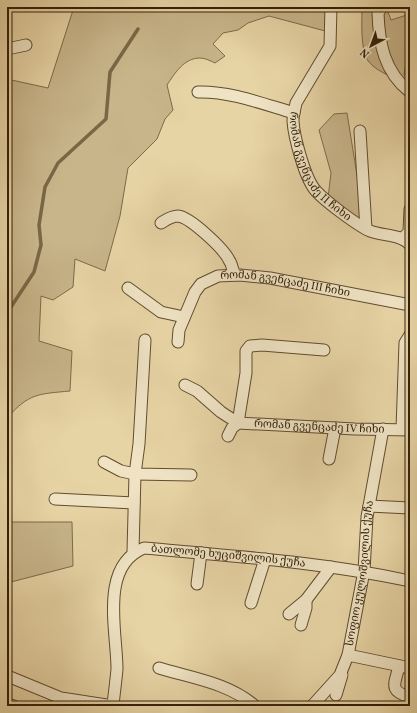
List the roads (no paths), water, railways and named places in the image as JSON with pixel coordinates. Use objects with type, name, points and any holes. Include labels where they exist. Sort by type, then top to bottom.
[{"type":"street","name":"რომან გვენცაძე II ჩიხი","points":[[331,7],[330,46],[296,103],[294,113],[293,122],[303,167],[315,191],[366,229],[406,242]]},
{"type":"street","points":[[382,7],[378,13],[378,24],[384,57],[393,75],[410,92]]},
{"type":"street","points":[[7,49],[26,44]]},
{"type":"street","points":[[198,92],[209,92],[231,96],[294,113]]},
{"type":"street","points":[[360,132],[366,229]]},
{"type":"street","points":[[406,242],[409,232],[410,208]]},
{"type":"street","points":[[160,223],[170,217],[179,216],[189,220],[218,245],[229,260],[234,275]]},
{"type":"street","name":"რომან გვენცაძე III ჩიხი","points":[[178,342],[179,330],[194,292],[201,284],[218,276],[234,275],[270,278],[410,305]]},
{"type":"street","points":[[128,288],[161,312],[184,317]]},
{"type":"street","points":[[406,430],[407,361],[405,342],[410,335]]},
{"type":"street","points":[[10,677],[60,698],[113,706],[116,669],[112,615],[114,593],[126,561],[134,552],[135,474],[139,444],[145,340]]},
{"type":"street","points":[[228,436],[232,428],[238,423],[246,373],[246,351],[250,346],[262,345],[324,350]]},
{"type":"street","points":[[185,384],[197,391],[221,412],[238,423]]},
{"type":"street","name":"რომან გვენცაძე IV ჩიხი","points":[[238,423],[406,430]]},
{"type":"street","points":[[329,459],[335,428]]},
{"type":"street","name":"სოფიო ყულოშვილის ქუჩა","points":[[312,706],[344,667],[348,655],[364,571],[369,506],[383,429]]},
{"type":"street","points":[[104,462],[121,471],[135,474],[191,476]]},
{"type":"street","points":[[55,498],[134,502]]},
{"type":"street","points":[[369,506],[410,508]]},
{"type":"street","name":"ბათლომე ხუციშვილის ქუჩა","points":[[134,552],[144,548],[265,559],[364,571],[410,581]]},
{"type":"street","points":[[197,584],[201,553]]},
{"type":"street","points":[[251,603],[265,559]]},
{"type":"street","points":[[289,614],[306,600],[331,567]]},
{"type":"street","points":[[301,625],[306,608],[306,600]]},
{"type":"street","points":[[348,655],[404,667],[394,686],[395,691],[398,694],[410,697]]},
{"type":"street","points":[[336,695],[344,667]]},
{"type":"street","points":[[160,668],[228,688],[244,697],[255,706]]},
{"type":"street","points":[[7,704],[14,706]]},
{"type":"waterway","points":[[7,313],[34,272],[41,245],[39,225],[45,187],[58,163],[106,119],[110,72],[138,29]]}]
